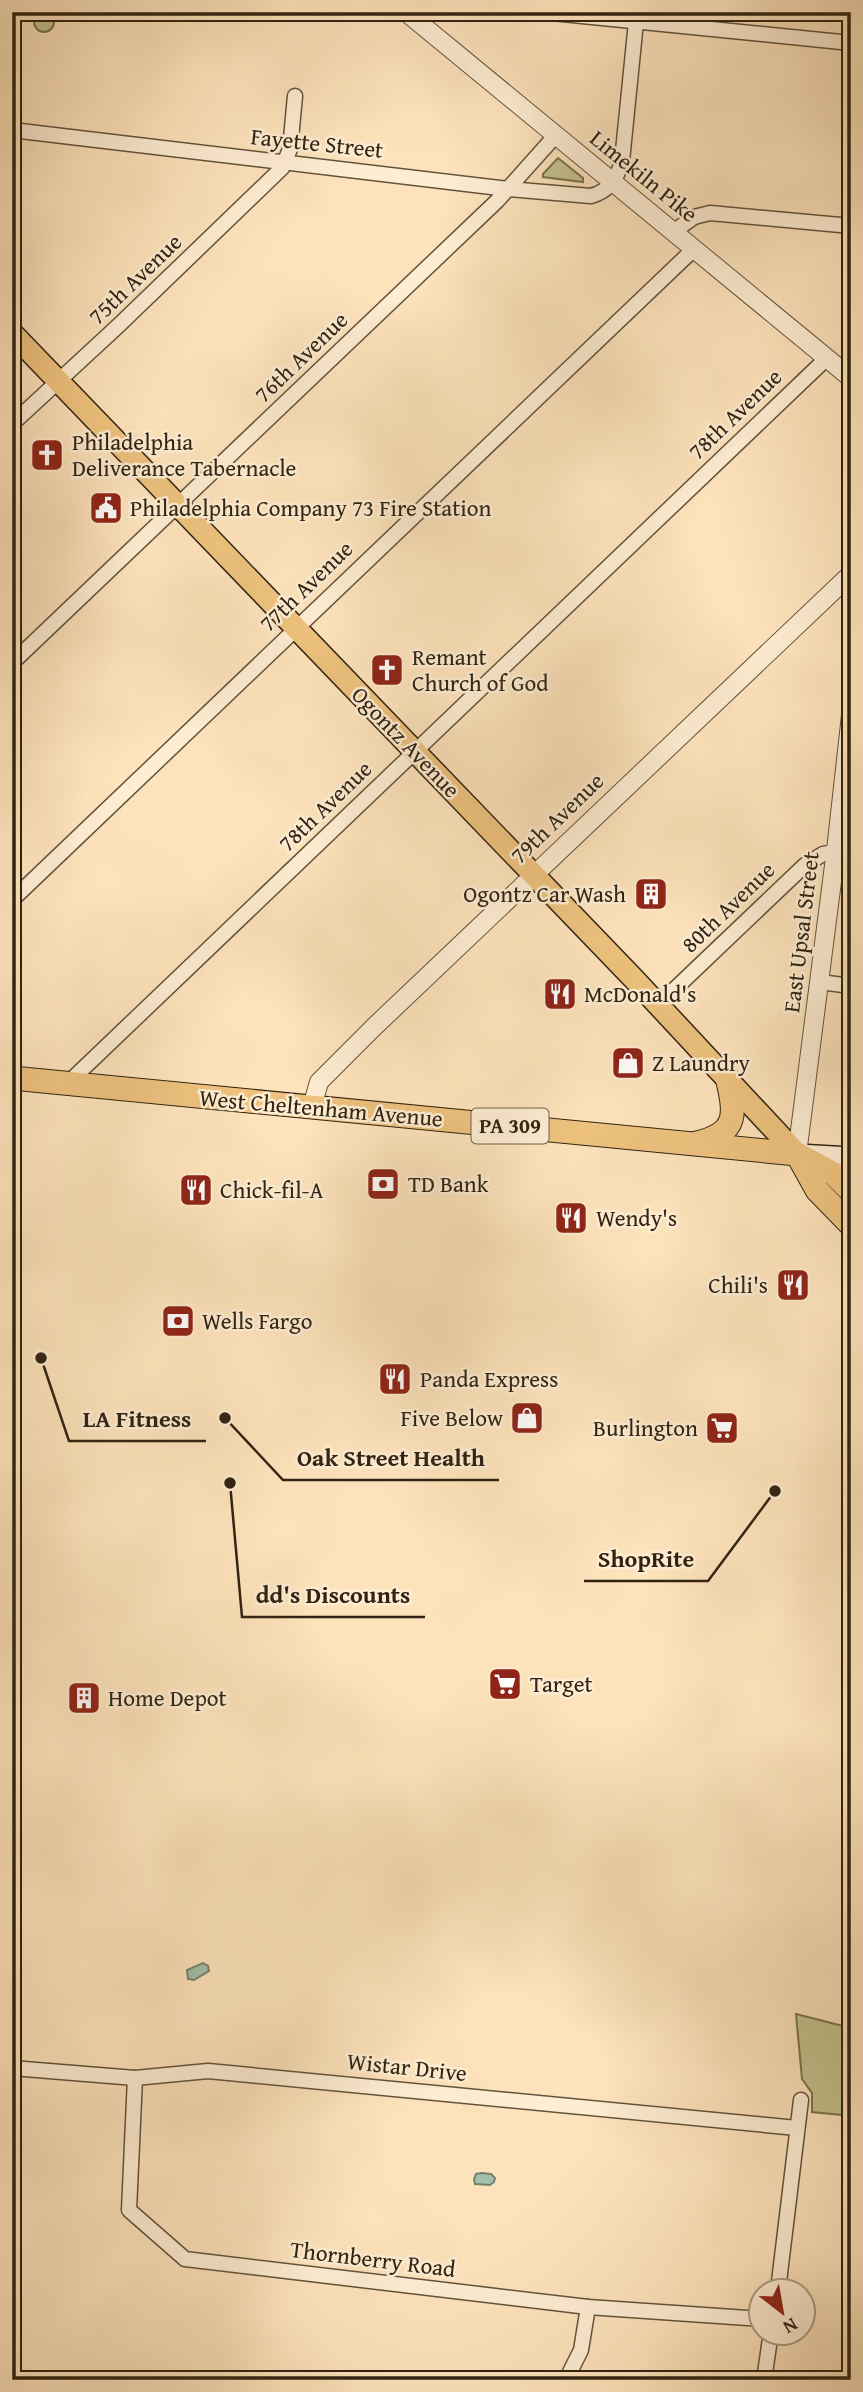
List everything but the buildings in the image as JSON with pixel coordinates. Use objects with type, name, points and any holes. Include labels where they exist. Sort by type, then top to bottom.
[{"type":"highway","points":[[697,1143],[719,1135],[733,1117],[734,1109],[727,1077]]},
{"type":"highway","name":"West Cheltenham Avenue","points":[[12,1078],[797,1153]]},
{"type":"highway","name":"Ogontz Avenue","points":[[797,1153],[834,1174],[851,1191]]},
{"type":"highway","name":"Ogontz Avenue","points":[[797,1153],[817,1190],[851,1225]]},
{"type":"main road","name":"Ogontz Avenue","points":[[12,333],[797,1153]]},
{"type":"main road","points":[[797,1153],[851,1157]]},
{"type":"street","name":"Limekiln Pike","points":[[406,12],[851,378]]},
{"type":"street","points":[[542,12],[637,17],[851,43]]},
{"type":"street","points":[[613,183],[622,161],[637,17]]},
{"type":"street","points":[[286,163],[290,149],[295,96]]},
{"type":"street","name":"Fayette Street","points":[[12,130],[585,197],[599,194],[613,183]]},
{"type":"street","name":"76th Avenue","points":[[12,663],[508,189],[555,135]]},
{"type":"street","name":"75th Avenue","points":[[12,424],[286,163]]},
{"type":"street","points":[[673,232],[694,217],[710,213],[851,226]]},
{"type":"street","name":"77th Avenue","points":[[12,900],[694,249]]},
{"type":"street","name":"78th Avenue","points":[[68,1083],[827,358]]},
{"type":"street","name":"79th Avenue","points":[[312,1107],[319,1082],[851,574]]},
{"type":"street","name":"East Upsal Street","points":[[797,1153],[820,982],[843,850],[851,715]]},
{"type":"street","name":"80th Avenue","points":[[658,1006],[805,865],[823,854],[843,850]]},
{"type":"street","points":[[820,982],[851,986]]},
{"type":"street","name":"Wistar Drive","points":[[12,2068],[135,2078],[208,2070],[797,2128]]},
{"type":"street","name":"Thornberry Road","points":[[135,2078],[129,2210],[185,2259],[587,2307],[748,2318]]},
{"type":"street","points":[[780,2276],[802,2100]]},
{"type":"street","points":[[566,2380],[581,2350],[587,2307]]},
{"type":"street","points":[[764,2380],[769,2346]]},
{"type":"green space","points":[[44,12],[51,15],[54,22],[51,29],[44,32],[37,29],[34,22],[37,15]]},
{"type":"green space","points":[[558,158],[583,178],[583,182],[543,177]]},
{"type":"green space","points":[[796,2014],[851,2028],[851,2116],[812,2112],[812,2093],[802,2079]]},
{"type":"shaded area","points":[[203,1963],[208,1966],[209,1971],[194,1980],[188,1979],[187,1970]]},
{"type":"shaded area","points":[[476,2174],[491,2174],[495,2178],[494,2182],[490,2185],[475,2184]]},
{"type":"place","name":"Philadelphia Deliverance Tabernacle","points":[[47,455]]},
{"type":"place","name":"Philadelphia Company 73 Fire Station","points":[[106,508]]},
{"type":"place","name":"Remant Church of God","points":[[387,670]]},
{"type":"place","name":"Ogontz Car Wash","points":[[651,894]]},
{"type":"place","name":"McDonald's","points":[[560,994]]},
{"type":"place","name":"Z Laundry","points":[[628,1063]]},
{"type":"place","name":"TD Bank","points":[[383,1184]]},
{"type":"place","name":"Chick-fil-A","points":[[196,1190]]},
{"type":"place","name":"Wendy's","points":[[571,1218]]},
{"type":"place","name":"Chili's","points":[[793,1285]]},
{"type":"place","name":"Wells Fargo","points":[[178,1321]]},
{"type":"place","name":"LA Fitness","points":[[41,1358]]},
{"type":"place","name":"Panda Express","points":[[395,1379]]},
{"type":"place","name":"Oak Street Health","points":[[225,1418]]},
{"type":"place","name":"Five Below","points":[[527,1418]]},
{"type":"place","name":"Burlington","points":[[722,1428]]},
{"type":"place","name":"dd's Discounts","points":[[230,1483]]},
{"type":"place","name":"ShopRite","points":[[775,1491]]},
{"type":"place","name":"Target","points":[[505,1684]]},
{"type":"place","name":"Home Depot","points":[[84,1698]]}]
